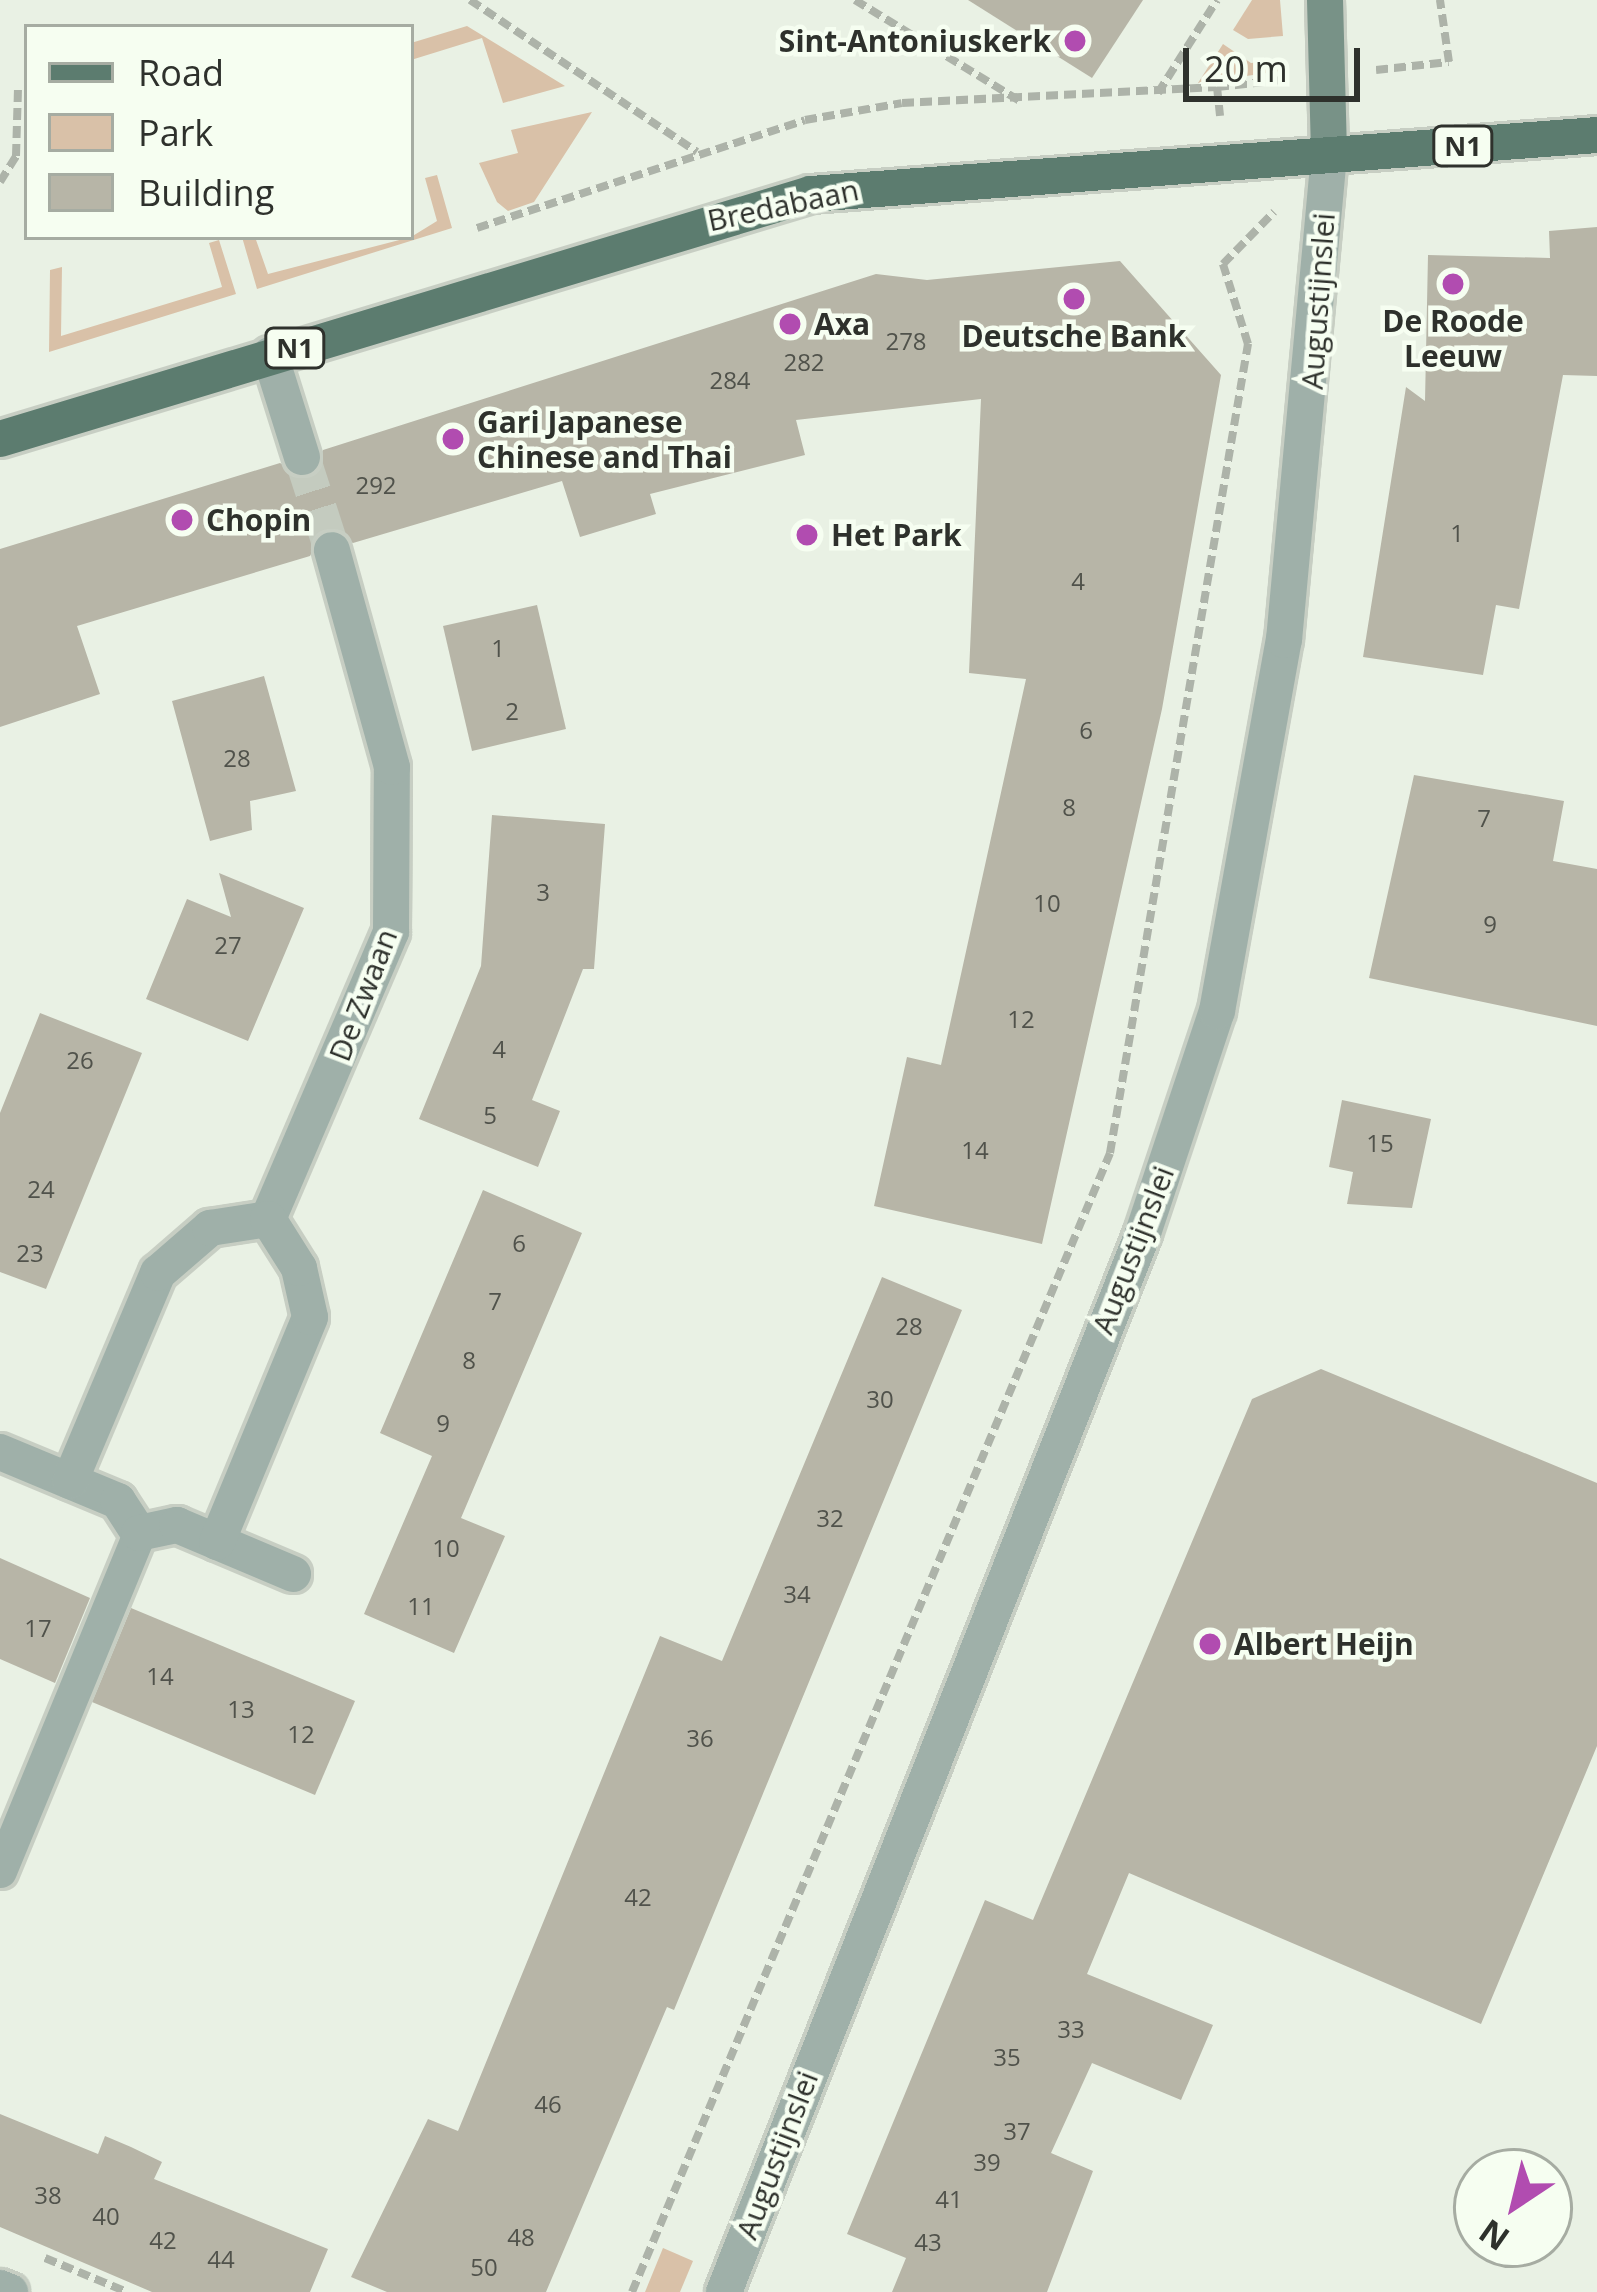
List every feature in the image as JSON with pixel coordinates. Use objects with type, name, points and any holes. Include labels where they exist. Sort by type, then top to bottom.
[{"type":"main road","points":[[1324,0],[1329,154]]},
{"type":"main road","name":"Bredabaan","points":[[0,439],[811,194],[1597,135]]},
{"type":"street","name":"Augustijnslei","points":[[724,2292],[1143,1232],[1217,1011],[1284,640],[1329,154]]},
{"type":"street","points":[[270,355],[302,457]]},
{"type":"street","name":"De Zwaan","points":[[268,1220],[359,1018],[395,895],[392,767],[332,550]]},
{"type":"street","points":[[70,1481],[158,1273],[210,1228],[268,1220],[299,1268],[310,1317],[217,1542]]},
{"type":"street","points":[[0,1452],[118,1502],[139,1533],[177,1525],[293,1574]]},
{"type":"street","points":[[0,2288],[10,2292]]},
{"type":"lane","points":[[0,1870],[139,1533]]},
{"type":"path","points":[[470,0],[697,152]]},
{"type":"path","points":[[854,0],[1022,101]]},
{"type":"path","points":[[1158,93],[1217,0]]},
{"type":"path","points":[[1440,0],[1449,62]]},
{"type":"path","points":[[477,228],[697,152],[902,103],[1022,101],[1217,87],[1225,166]]},
{"type":"path","points":[[0,182],[16,156],[18,89]]},
{"type":"path","points":[[632,2292],[1110,1153],[1248,344],[1223,264]]},
{"type":"path","points":[[21,2248],[127,2292]]},
{"type":"green space","points":[[1252,0],[1280,0],[1283,36],[1248,39],[1233,30]]},
{"type":"green space","points":[[467,26],[565,86],[503,103],[482,38],[414,59],[414,42]]},
{"type":"green space","points":[[1223,44],[1251,63],[1283,60],[1280,71],[1198,83]]},
{"type":"green space","points":[[592,112],[534,202],[508,211],[497,202],[479,163],[518,153],[511,130]]},
{"type":"green space","points":[[437,175],[452,228],[414,240],[414,235],[437,221],[425,178]]},
{"type":"green space","points":[[219,240],[236,294],[49,352],[50,270],[62,267],[61,336],[222,287],[209,243]]},
{"type":"green space","points":[[243,240],[256,240],[268,274],[414,240],[257,289]]},
{"type":"green space","points":[[663,2248],[693,2261],[680,2292],[645,2292]]},
{"type":"building","name":"Sint-Antoniuskerk","points":[[968,0],[1143,0],[1092,78]]},
{"type":"building","points":[[1597,227],[1597,376],[1563,375],[1519,609],[1496,605],[1483,675],[1363,657],[1406,387],[1425,401],[1428,255],[1550,258],[1549,231]]},
{"type":"building","points":[[1120,261],[1221,375],[1162,709],[1042,1244],[874,1206],[907,1057],[941,1065],[1026,679],[969,673],[981,399],[796,420],[805,455],[650,494],[656,514],[580,537],[562,481],[353,543],[325,529],[310,556],[77,626],[100,694],[0,727],[0,549],[280,463],[308,479],[323,450],[876,274],[927,280]]},
{"type":"building","points":[[537,605],[566,729],[472,751],[443,626]]},
{"type":"building","points":[[264,676],[296,791],[250,801],[252,830],[210,841],[172,701]]},
{"type":"building","points":[[1414,775],[1564,801],[1553,861],[1597,869],[1597,1026],[1369,978]]},
{"type":"building","points":[[492,815],[605,824],[594,969],[583,969],[532,1100],[560,1111],[538,1167],[419,1119],[481,966]]},
{"type":"building","points":[[219,873],[304,908],[248,1041],[146,999],[187,899],[231,917]]},
{"type":"building","points":[[40,1013],[142,1053],[46,1289],[0,1272],[0,1113]]},
{"type":"building","points":[[1342,1100],[1431,1119],[1412,1208],[1347,1204],[1353,1172],[1329,1167]]},
{"type":"building","points":[[483,1190],[582,1233],[461,1518],[505,1536],[454,1653],[364,1614],[432,1456],[380,1433]]},
{"type":"building","points":[[882,1277],[962,1310],[674,2010],[667,2007],[546,2292],[387,2292],[351,2277],[428,2119],[458,2131],[660,1636],[722,1661]]},
{"type":"building","points":[[1321,1369],[1597,1483],[1597,1746],[1481,2024],[1129,1873],[1087,1974],[1213,2025],[1181,2100],[1092,2063],[1051,2153],[1093,2171],[1047,2292],[892,2292],[906,2258],[847,2234],[985,1900],[1033,1920],[1252,1399]]},
{"type":"building","points":[[0,1558],[90,1598],[55,1683],[0,1659]]},
{"type":"building","points":[[131,1608],[355,1701],[315,1795],[92,1702]]},
{"type":"building","points":[[0,2114],[98,2154],[105,2136],[162,2162],[154,2179],[328,2249],[310,2292],[152,2292],[0,2227]]},
{"type":"tunnel","points":[[302,457],[332,550]]},
{"type":"place","name":"Sint-Antoniuskerk","points":[[1075,41]]},
{"type":"place","name":"De Roode Leeuw","points":[[1453,284]]},
{"type":"place","name":"Deutsche Bank","points":[[1074,299]]},
{"type":"place","name":"Axa","points":[[790,324]]},
{"type":"place","name":"Gari Japanese Chinese and Thai","points":[[453,439]]},
{"type":"place","name":"Chopin","points":[[182,520]]},
{"type":"place","name":"Het Park","points":[[807,535]]},
{"type":"place","name":"Albert Heijn","points":[[1210,1644]]}]
